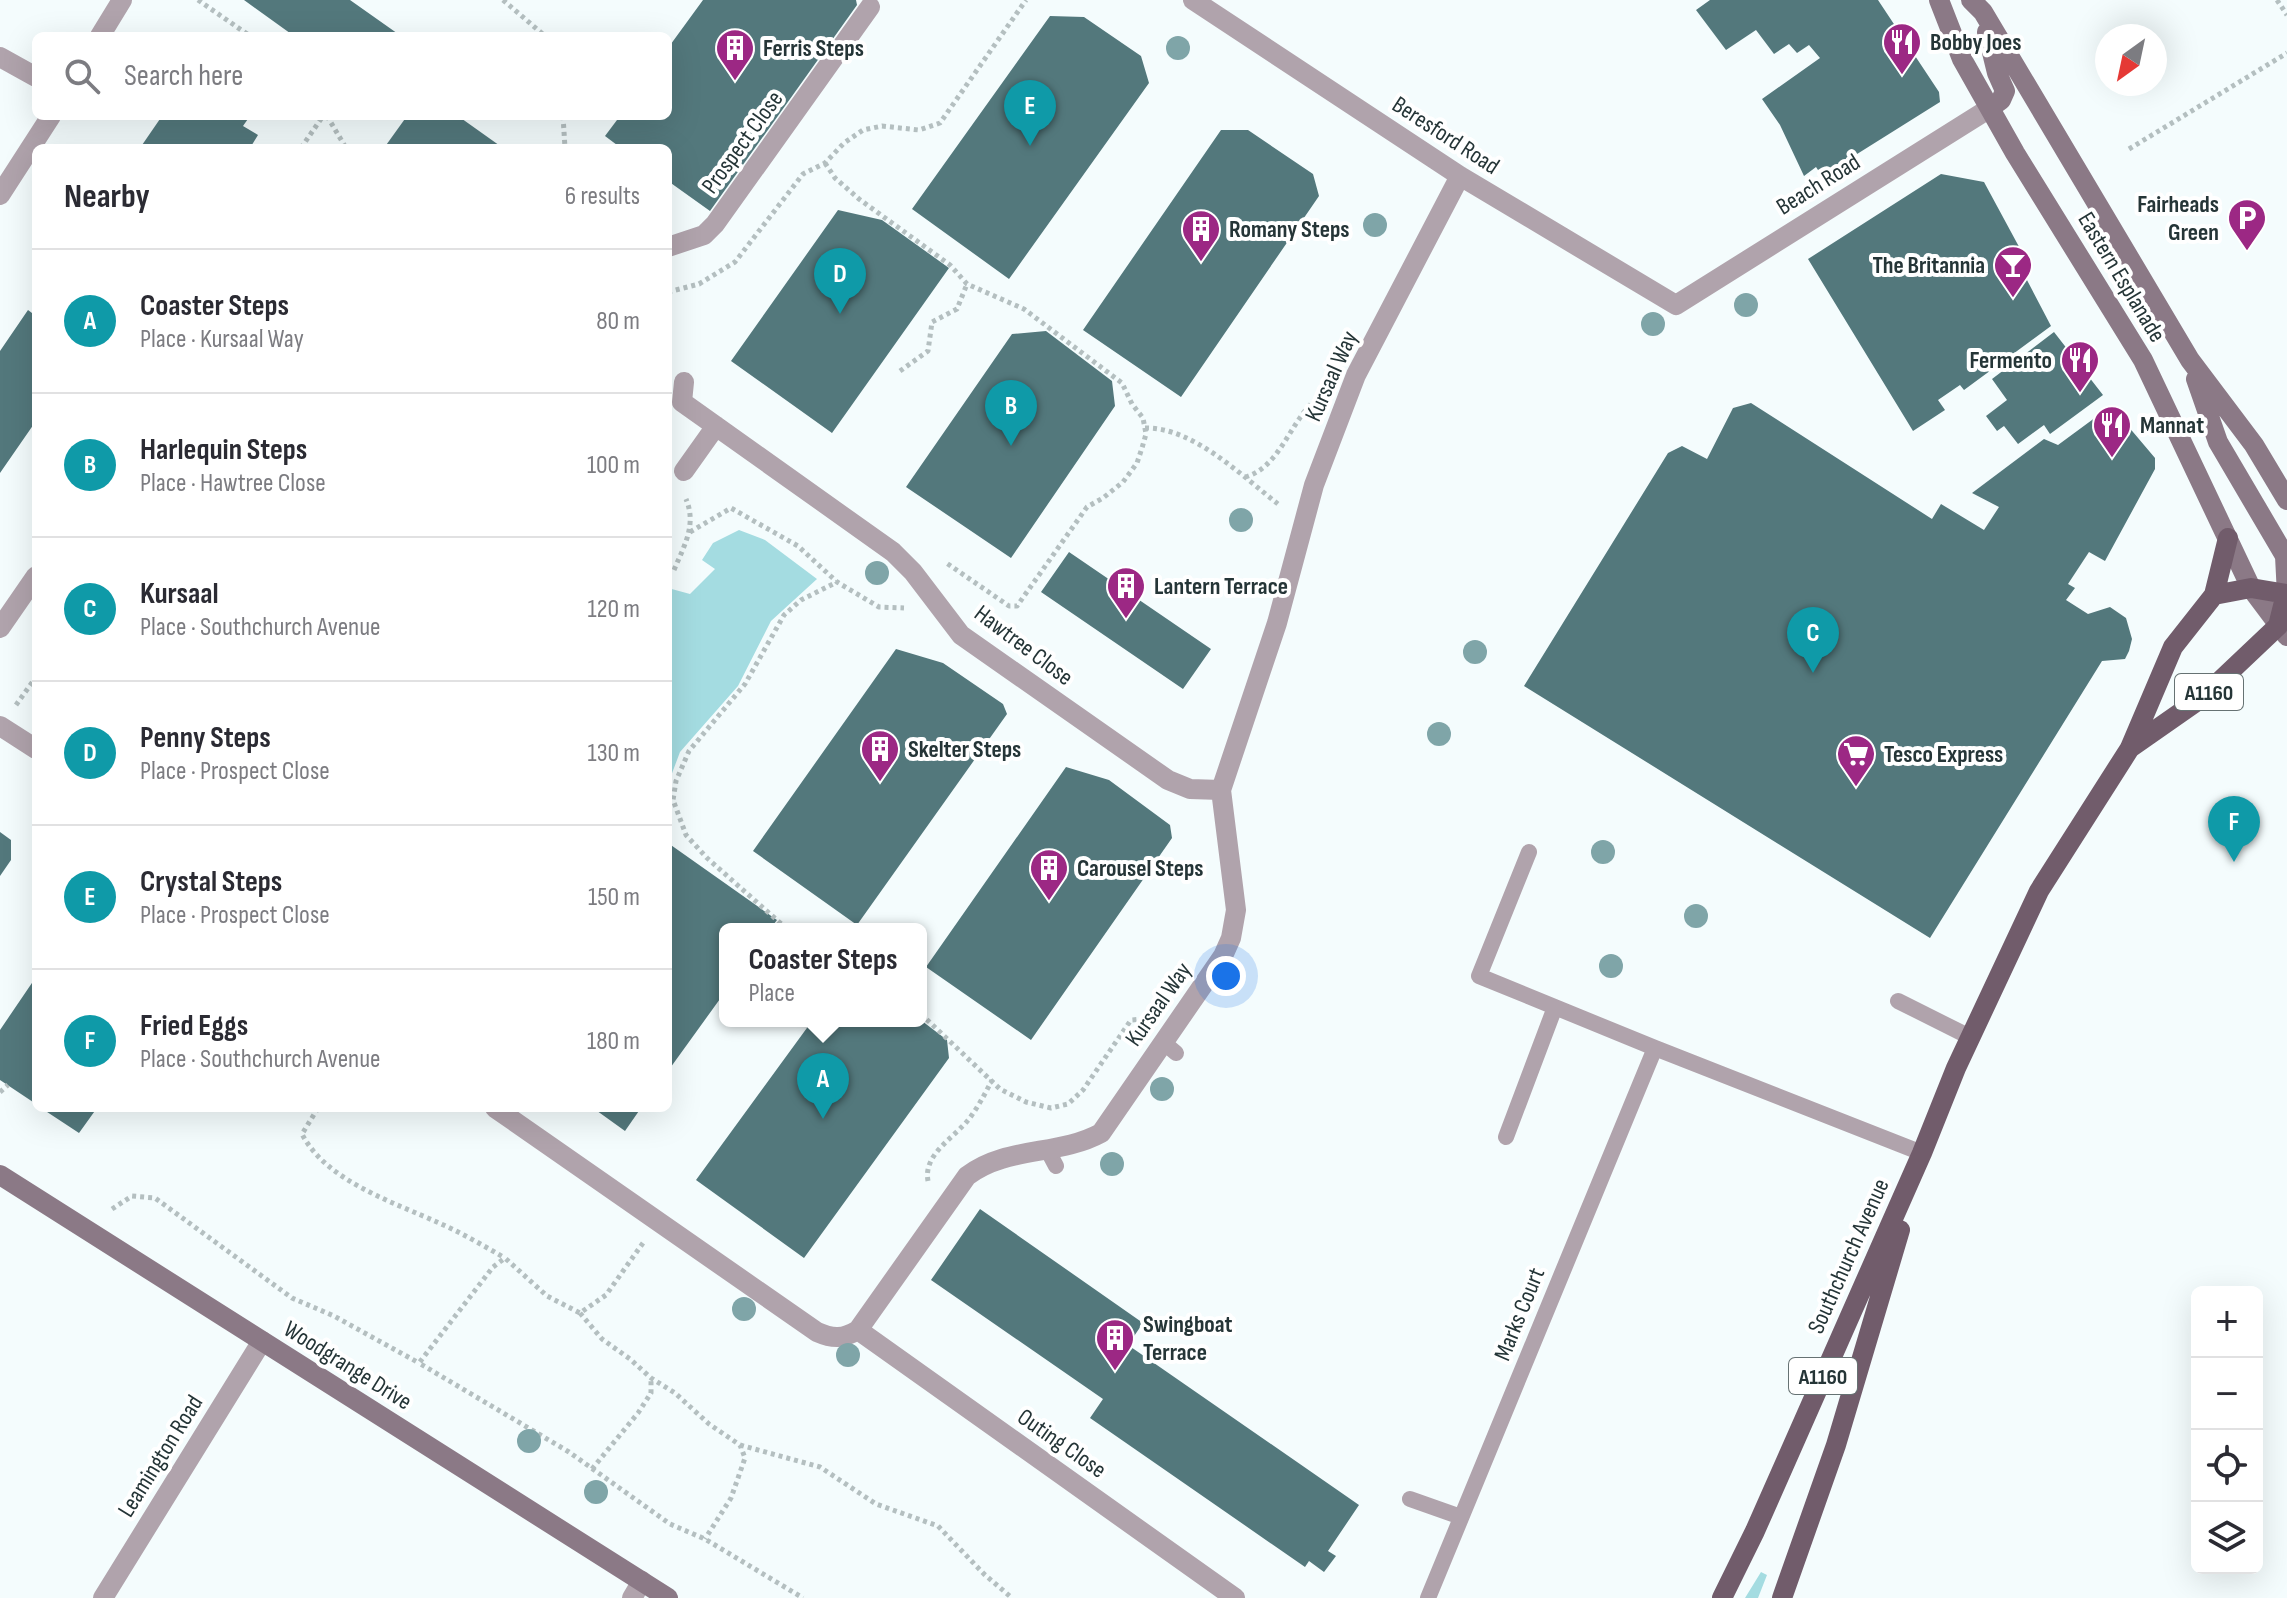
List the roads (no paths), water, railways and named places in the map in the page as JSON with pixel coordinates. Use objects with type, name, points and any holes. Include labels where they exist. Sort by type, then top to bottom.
[{"type":"main road","name":"Eastern Esplanade","points":[[1939,0],[1962,59],[2143,360],[2251,588],[2283,631]]},
{"type":"main road","name":"Eastern Esplanade","points":[[1977,6],[2190,360],[2254,445],[2287,500]]},
{"type":"main road","points":[[1977,6],[2005,91],[2001,100],[1990,108]]},
{"type":"main road","name":"Eastern Esplanade","points":[[2190,360],[2218,442],[2285,556],[2286,594]]},
{"type":"main road","name":"Southchurch Avenue","points":[[1722,1598],[1755,1531],[1970,1037],[2039,891],[2130,748],[2173,647],[2214,595],[2228,538]]},
{"type":"main road","points":[[2214,595],[2251,588],[2286,594],[2283,631]]},
{"type":"main road","name":"Southchurch Avenue","points":[[2130,748],[2203,697],[2283,631]]},
{"type":"main road","name":"Southchurch Avenue","points":[[1782,1598],[1836,1445],[1922,1153]]},
{"type":"main road","name":"Woodgrange Drive","points":[[0,1175],[262,1341],[637,1590],[668,1598]]},
{"type":"street","points":[[102,32],[122,0]]},
{"type":"street","name":"Beresford Road","points":[[1193,0],[1460,176],[1676,305]]},
{"type":"street","name":"Prospect Close","points":[[672,246],[704,235],[715,224],[870,7]]},
{"type":"street","points":[[0,57],[32,75]]},
{"type":"street","name":"Beach Road","points":[[1676,305],[1990,108]]},
{"type":"street","points":[[33,144],[48,120]]},
{"type":"street","points":[[0,195],[32,145]]},
{"type":"street","name":"Kursaal Way","points":[[858,1330],[967,1176],[982,1164],[1052,1158],[1084,1143],[1120,1119],[1223,956],[1231,938],[1236,910],[1221,790],[1277,623],[1314,485],[1351,389],[1460,176]]},
{"type":"street","name":"Hawtree Close","points":[[684,382],[682,402],[893,552],[913,572],[961,635],[1168,780],[1190,789],[1221,790]]},
{"type":"street","points":[[684,471],[716,426]]},
{"type":"street","points":[[0,628],[32,582]]},
{"type":"street","points":[[0,726],[32,746]]},
{"type":"street","points":[[501,1112],[817,1332],[832,1338],[848,1336],[858,1330]]},
{"type":"street","name":"Outing Close","points":[[858,1330],[1235,1598]]},
{"type":"street","name":"Leamington Road","points":[[103,1598],[262,1341]]},
{"type":"lane","points":[[1529,852],[1479,976],[1922,1153]]},
{"type":"lane","points":[[1898,1001],[1970,1037]]},
{"type":"lane","points":[[1506,1137],[1555,1007]]},
{"type":"lane","name":"Marks Court","points":[[1428,1598],[1655,1048]]},
{"type":"lane","points":[[1410,1499],[1461,1517]]},
{"type":"place","name":"Bobby Joes","points":[[1902,76]]},
{"type":"place","name":"Ferris Steps","points":[[735,82]]},
{"type":"place","name":"Crystal Steps","points":[[1030,146]]},
{"type":"place","name":"Fairheads Green","points":[[2247,252]]},
{"type":"place","name":"Romany Steps","points":[[1201,263]]},
{"type":"place","name":"The Britannia","points":[[2013,299]]},
{"type":"place","name":"Penny Steps","points":[[840,314]]},
{"type":"place","name":"Fermento","points":[[2080,394]]},
{"type":"place","name":"Harlequin Steps","points":[[1011,446]]},
{"type":"place","name":"Mannat","points":[[2112,459]]},
{"type":"place","name":"Lantern Terrace","points":[[1126,620]]},
{"type":"place","name":"Kursaal","points":[[1813,673]]},
{"type":"place","name":"Skelter Steps","points":[[880,783]]},
{"type":"place","name":"Tesco Express","points":[[1856,788]]},
{"type":"place","name":"Fried Eggs","points":[[2234,862]]},
{"type":"place","name":"Carousel Steps","points":[[1049,902]]},
{"type":"place","name":"Coaster Steps","points":[[823,1119]]},
{"type":"place","name":"Swingboat Terrace","points":[[1115,1372]]}]
